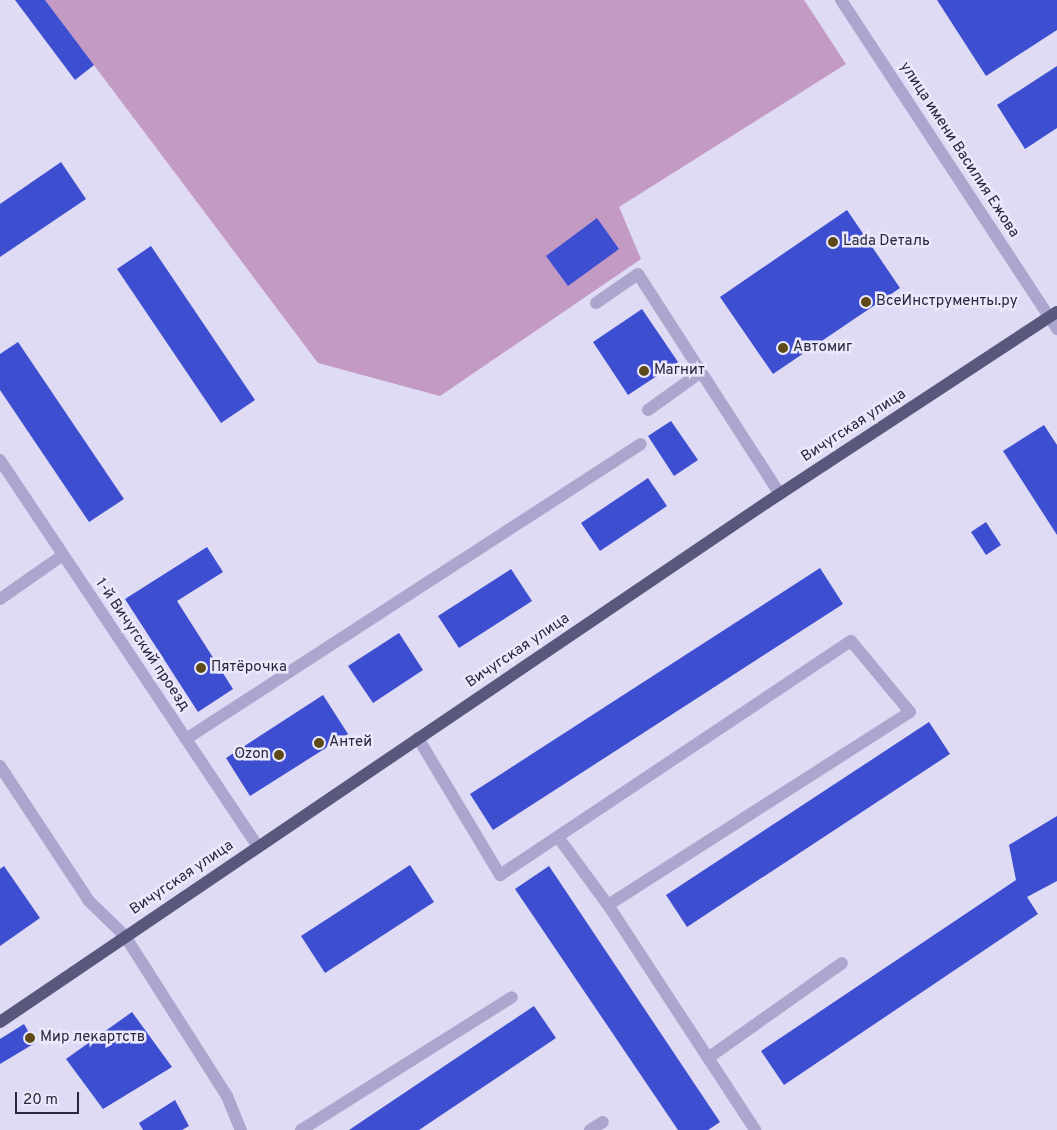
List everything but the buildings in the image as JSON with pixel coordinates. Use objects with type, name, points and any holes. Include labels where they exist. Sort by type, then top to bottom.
[{"type":"main road","name":"Вичугская улица","points":[[0,1022],[257,846],[780,494],[1053,315]]},
{"type":"street","name":"улица имени Василия Ежова","points":[[841,0],[1053,315],[1057,329]]},
{"type":"street","points":[[596,303],[638,274],[780,494]]},
{"type":"street","points":[[648,410],[701,372]]},
{"type":"street","points":[[186,740],[641,444]]},
{"type":"street","name":"1-й Вичугский проезд","points":[[0,460],[257,846]]},
{"type":"street","points":[[0,599],[63,554]]},
{"type":"street","points":[[418,738],[500,875],[851,641],[910,712],[608,906]]},
{"type":"street","points":[[0,766],[89,901],[125,936],[227,1096],[241,1130]]},
{"type":"street","points":[[558,836],[608,906],[755,1130]]},
{"type":"street","points":[[708,1058],[842,963]]},
{"type":"street","points":[[301,1130],[512,997]]},
{"type":"street","points":[[590,1130],[603,1122]]},
{"type":"shaded area","points":[[45,0],[804,0],[846,64],[619,207],[641,259],[440,396],[318,363]]},
{"type":"place","name":"Lada Dеталь","points":[[833,242]]},
{"type":"place","name":"ВсеИнструменты.ру","points":[[866,302]]},
{"type":"place","name":"Автомиг","points":[[783,348]]},
{"type":"place","name":"Магнит","points":[[644,371]]},
{"type":"place","name":"Пятёрочка","points":[[201,668]]},
{"type":"place","name":"Антей","points":[[319,743]]},
{"type":"place","name":"Ozon","points":[[279,755]]},
{"type":"place","name":"Мир лекартств","points":[[30,1038]]}]
